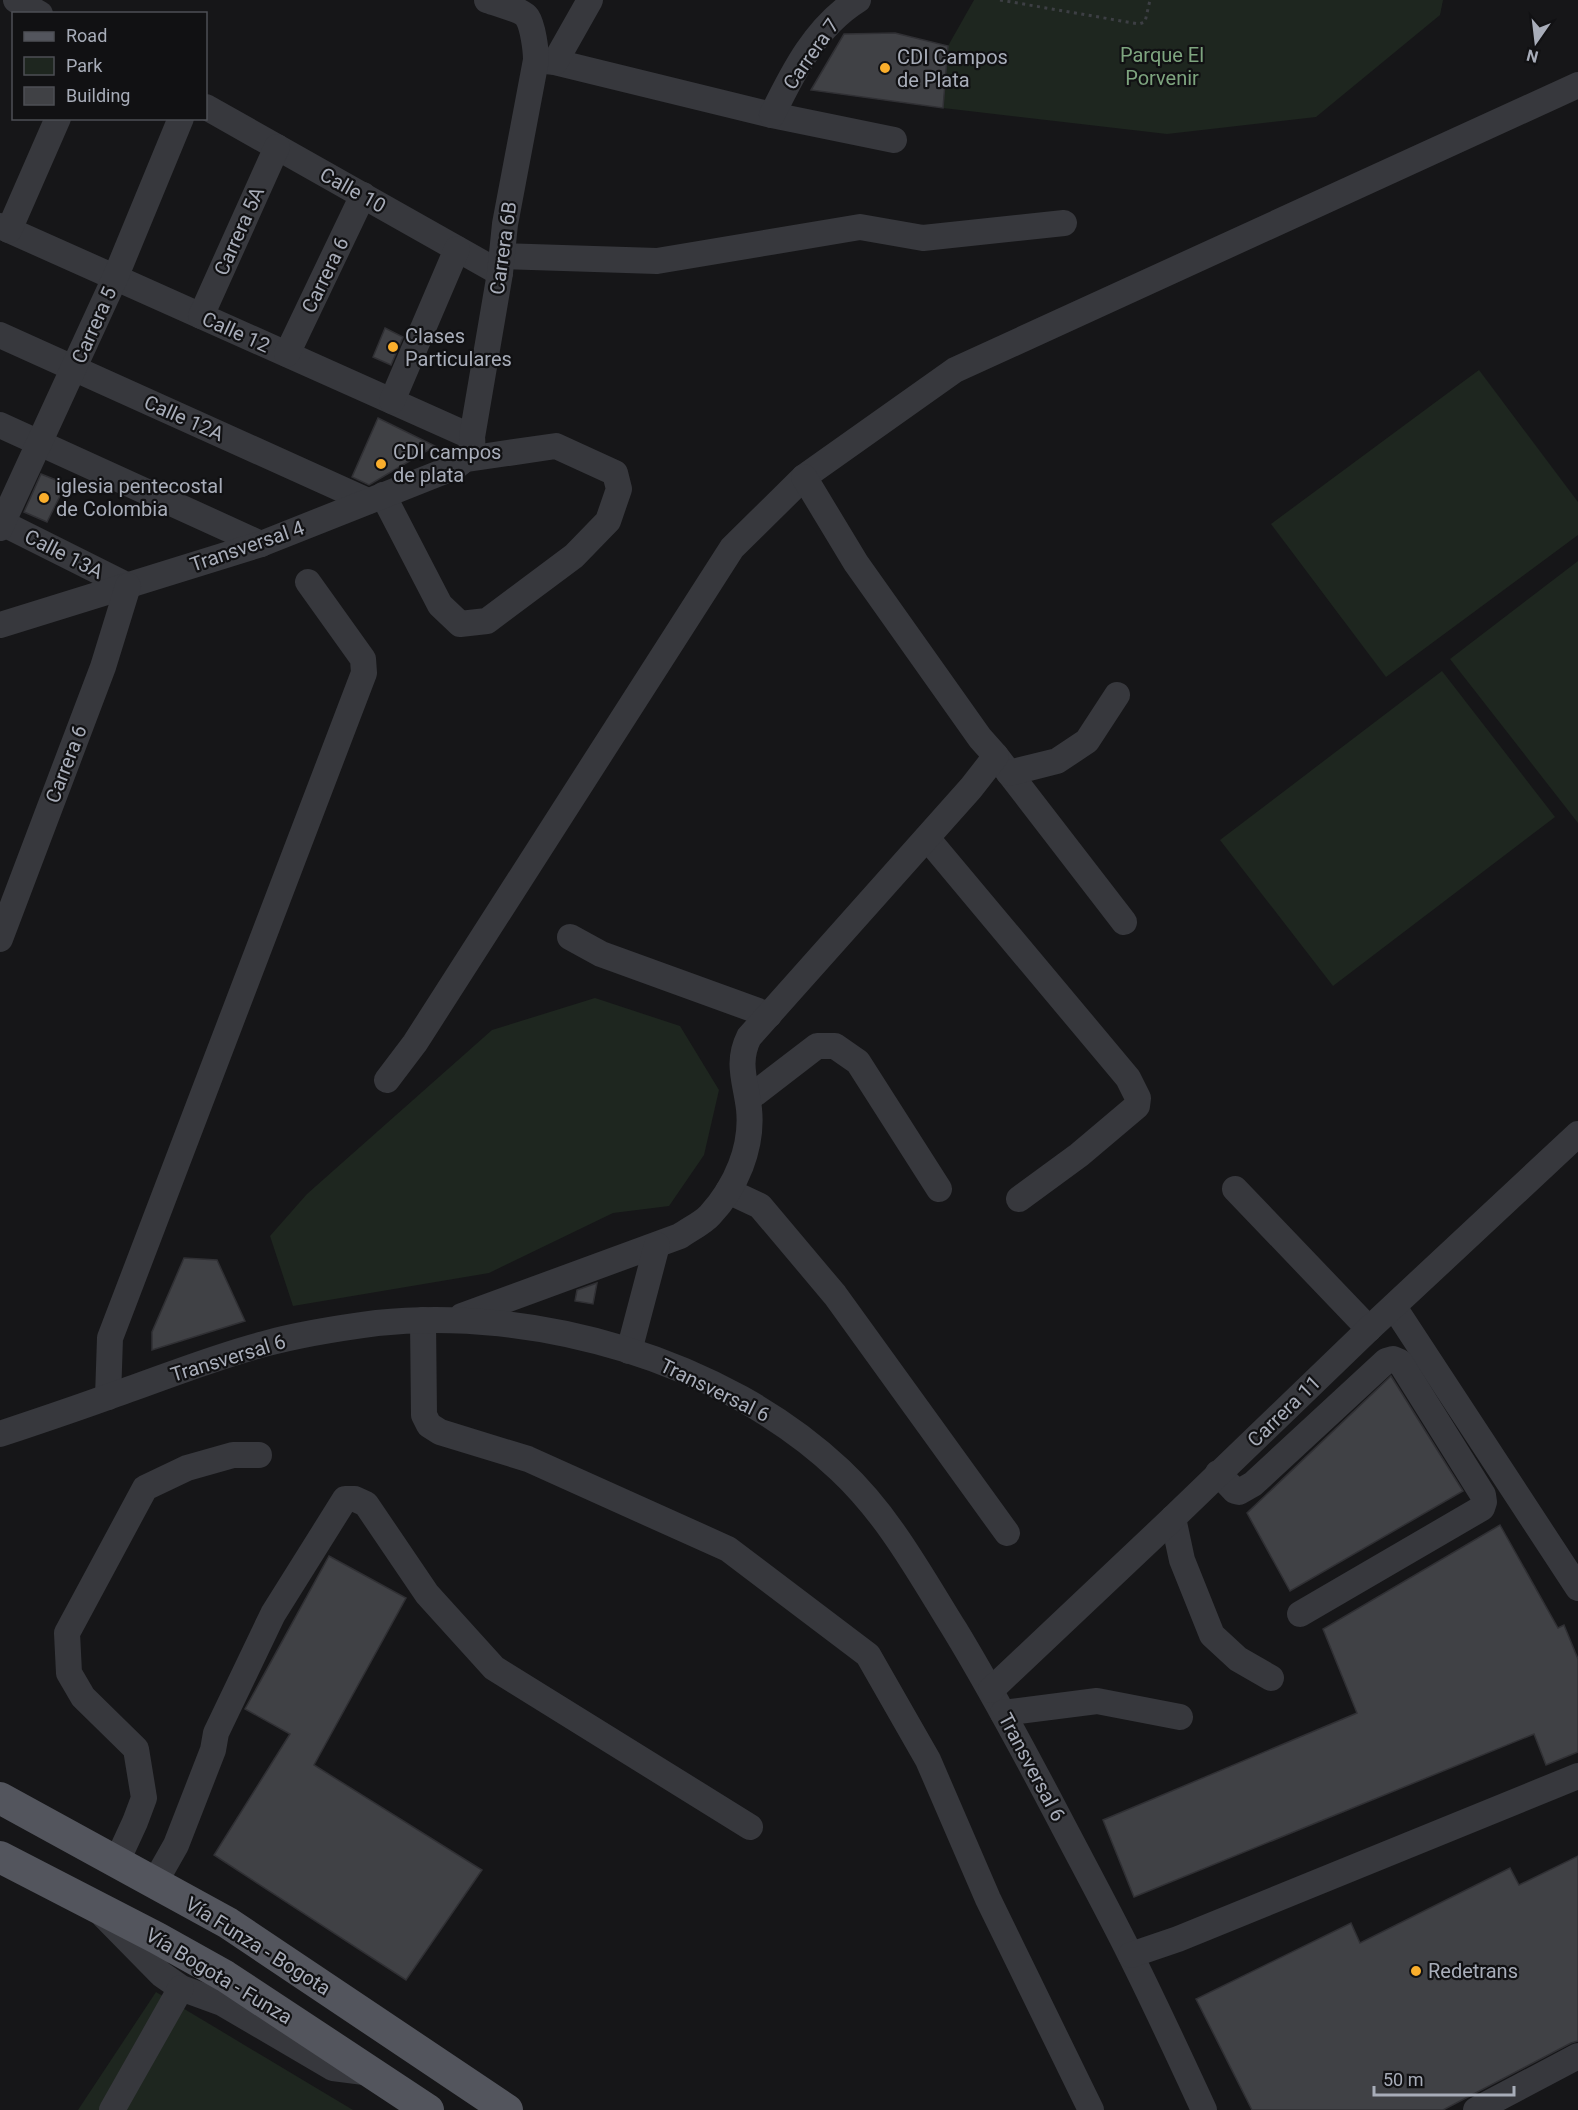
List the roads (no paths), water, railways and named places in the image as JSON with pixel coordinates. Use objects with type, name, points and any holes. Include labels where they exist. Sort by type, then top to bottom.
[{"type":"main road","name":"Vía Funza - Bogota","points":[[0,1798],[228,1923],[507,2110]]},
{"type":"main road","name":"Vía Bogota - Funza","points":[[0,1857],[92,1903],[225,1976],[428,2110]]},
{"type":"main road","points":[[92,1903],[117,1861]]},
{"type":"street","points":[[16,0],[37,12]]},
{"type":"street","points":[[487,0],[527,18],[536,48],[546,61],[772,115],[894,140]]},
{"type":"street","points":[[546,61],[590,0]]},
{"type":"street","name":"Carrera 7","points":[[772,115],[791,76],[818,37],[843,9],[858,0]]},
{"type":"street","name":"Carrera 6B","points":[[469,448],[501,264],[505,224],[546,61]]},
{"type":"street","points":[[387,1080],[415,1043],[732,548],[804,477],[955,370],[1578,85]]},
{"type":"street","name":"Calle 10","points":[[207,108],[457,249],[501,264]]},
{"type":"street","points":[[4,228],[57,120]]},
{"type":"street","name":"Carrera 5","points":[[1,524],[116,278],[180,120]]},
{"type":"street","name":"Carrera 5A","points":[[201,316],[277,147]]},
{"type":"street","name":"Carrera 6","points":[[286,354],[363,195]]},
{"type":"street","points":[[501,264],[657,261],[860,227],[923,238],[1064,223]]},
{"type":"street","name":"Calle 12","points":[[4,228],[392,401],[469,448]]},
{"type":"street","points":[[392,401],[457,249]]},
{"type":"street","name":"Calle 12A","points":[[0,335],[376,498]]},
{"type":"street","points":[[0,425],[261,544]]},
{"type":"street","points":[[376,498],[440,605],[460,624],[487,621],[580,549],[608,521],[619,489],[615,473],[556,446],[469,448]]},
{"type":"street","name":"Transversal 4","points":[[0,625],[261,544],[455,467],[469,448]]},
{"type":"street","points":[[804,477],[856,563],[980,738],[1124,922]]},
{"type":"street","name":"Calle 13A","points":[[1,524],[128,586]]},
{"type":"street","points":[[108,1397],[110,1338],[364,673],[363,659],[308,582]]},
{"type":"street","name":"Carrera 6","points":[[0,939],[103,667],[128,586]]},
{"type":"street","points":[[454,1319],[680,1236],[710,1216],[728,1191],[746,1154],[749,1131],[748,1099],[742,1067],[742,1050],[749,1037],[927,837],[1003,765],[1057,761],[1087,741],[1117,695]]},
{"type":"street","points":[[927,837],[1128,1078],[1138,1098],[1137,1106],[1079,1155],[1019,1199]]},
{"type":"street","points":[[570,937],[601,954],[769,1015]]},
{"type":"street","points":[[748,1099],[817,1046],[835,1046],[858,1062],[939,1189]]},
{"type":"street","name":"Carrera 11","points":[[991,1690],[1369,1329],[1578,1134]]},
{"type":"street","points":[[1235,1189],[1369,1329]]},
{"type":"street","points":[[728,1191],[760,1206],[835,1295],[1006,1533]]},
{"type":"street","points":[[629,1351],[657,1245]]},
{"type":"street","points":[[1394,1306],[1578,1588]]},
{"type":"street","name":"Transversal 6","points":[[0,1434],[221,1357],[268,1343],[336,1329],[454,1319],[521,1325],[629,1351],[698,1378],[762,1411],[805,1441],[841,1471],[898,1537],[991,1690],[1131,1955],[1204,2110]]},
{"type":"street","points":[[423,1320],[424,1415],[429,1425],[440,1432],[528,1459],[728,1549],[868,1655],[928,1760],[988,1899],[1091,2110]]},
{"type":"street","points":[[1218,1473],[1235,1491],[1239,1492],[1253,1484],[1386,1361],[1393,1359],[1400,1362],[1483,1495],[1485,1502],[1482,1508],[1300,1614]]},
{"type":"street","points":[[117,1861],[144,1798],[136,1749],[83,1697],[69,1673],[66,1633],[145,1488],[188,1468],[233,1455],[259,1455]]},
{"type":"street","points":[[155,1882],[176,1845],[213,1750],[216,1733],[273,1614],[345,1499],[355,1499],[366,1504],[427,1594],[494,1668],[750,1827]]},
{"type":"street","points":[[1173,1518],[1182,1560],[1212,1635],[1238,1659],[1271,1677]]},
{"type":"street","points":[[1003,1713],[1097,1701],[1180,1717]]},
{"type":"street","points":[[1131,1955],[1178,1939],[1578,1776]]},
{"type":"street","points":[[92,1903],[161,1974],[181,1988],[222,2004],[333,2068],[374,2073]]},
{"type":"street","points":[[112,2110],[181,1988]]},
{"type":"street","points":[[1476,2110],[1578,2056]]},
{"type":"place","name":"CDI Campos de Plata","points":[[885,68]]},
{"type":"place","name":"Clases Particulares","points":[[393,347]]},
{"type":"place","name":"CDI campos de plata","points":[[381,464]]},
{"type":"place","name":"iglesia pentecostal de Colombia","points":[[44,498]]},
{"type":"place","name":"Redetrans","points":[[1416,1971]]},
{"type":"park label","name":"Parque El Porvenir","points":[[1162,66]]}]
